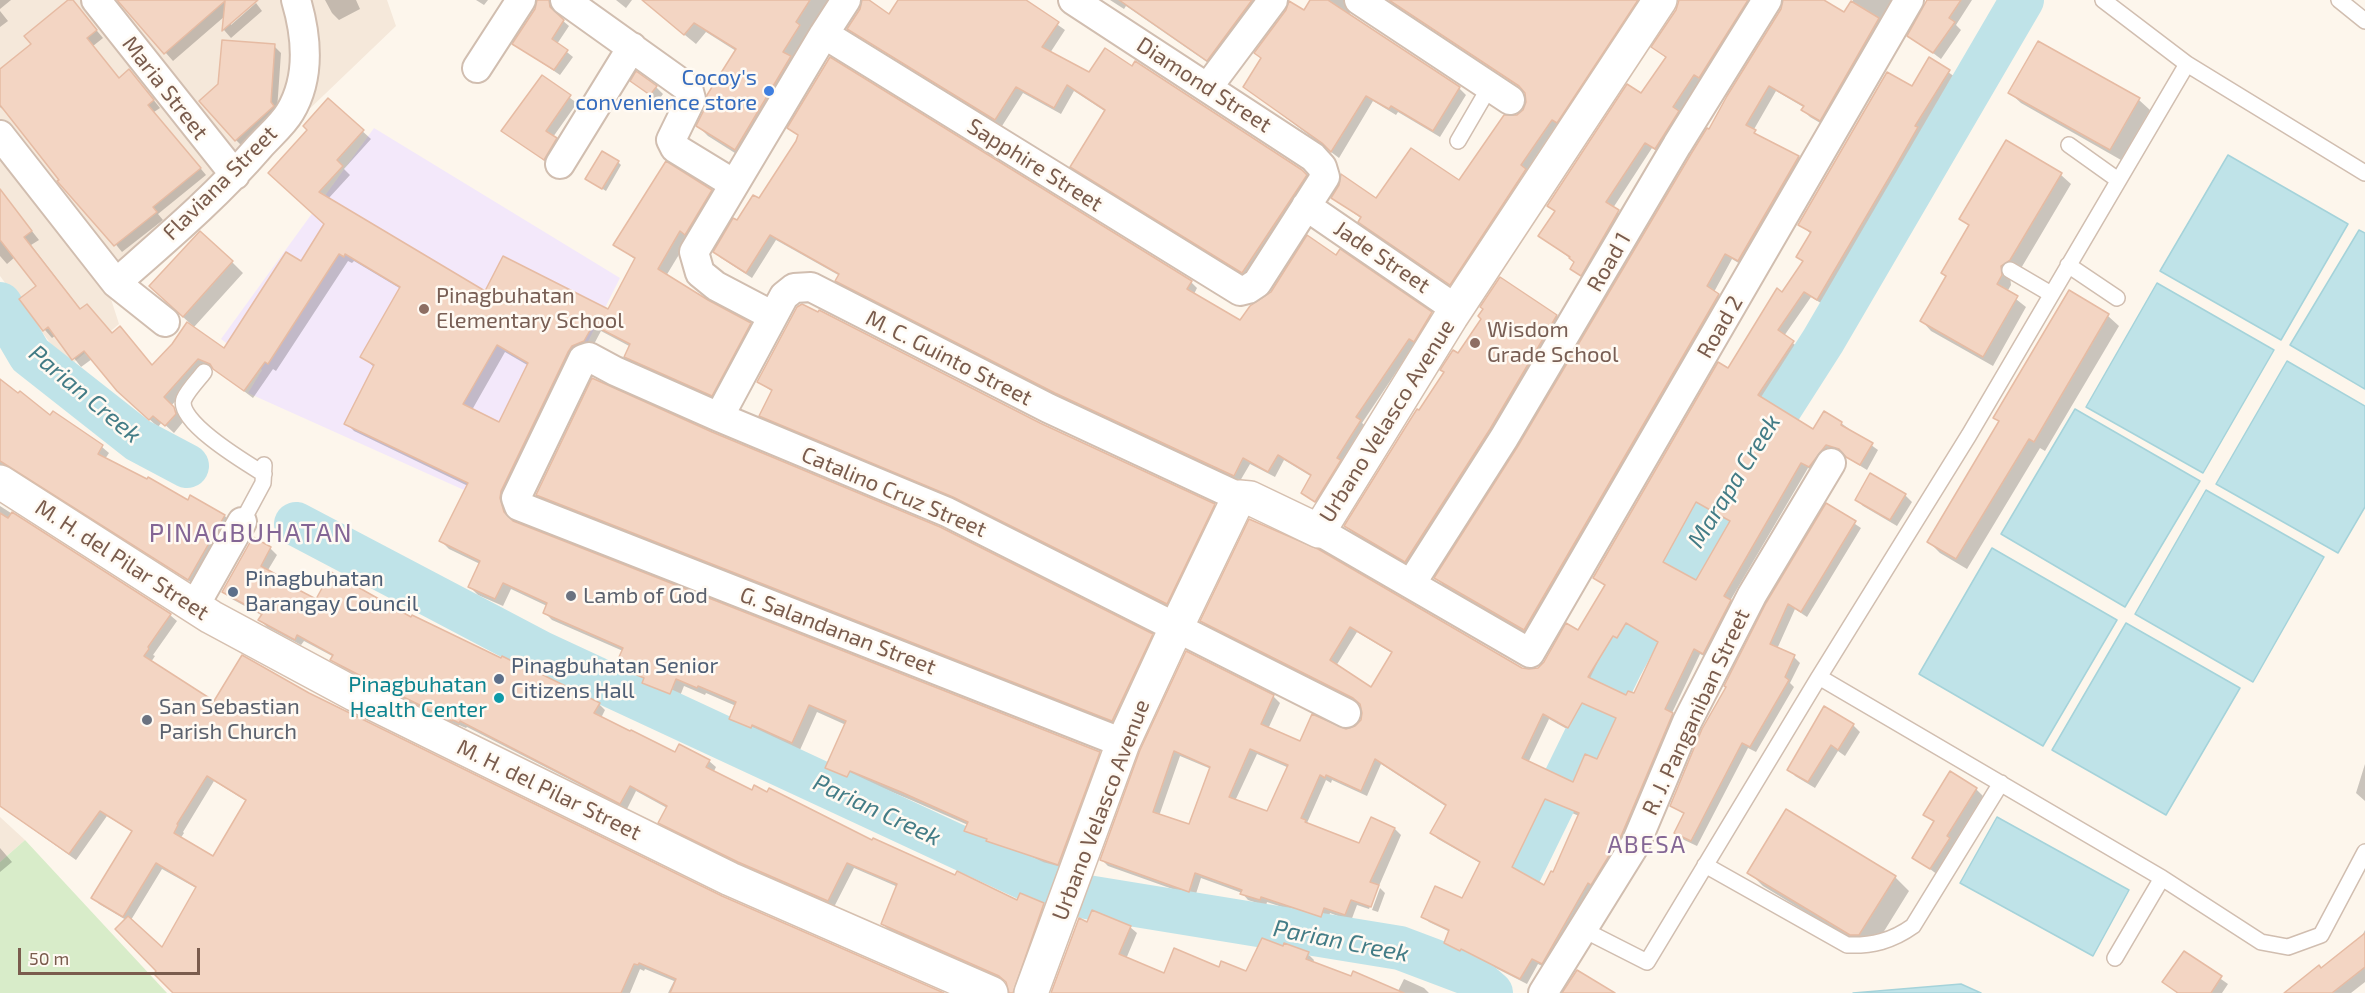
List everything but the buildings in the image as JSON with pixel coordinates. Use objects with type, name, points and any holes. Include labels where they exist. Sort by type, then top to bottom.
[{"type":"main road","name":"Urbano Velasco Avenue","points":[[1031,993],[1123,743],[1239,497],[1250,498],[1319,531],[1456,309],[1660,0]]},
{"type":"main road","name":"M. H. del Pilar Street","points":[[0,482],[194,607],[354,694],[730,879],[991,993]]},
{"type":"street","name":"Maria Street","points":[[96,0],[235,175]]},
{"type":"street","name":"Flaviana Street","points":[[116,283],[235,175],[290,112],[304,72],[306,48],[303,24],[296,0]]},
{"type":"street","points":[[477,68],[521,0]]},
{"type":"street","points":[[565,0],[691,91],[691,99],[671,141],[674,146],[734,184]]},
{"type":"street","points":[[773,316],[716,286],[700,273],[696,266],[694,252],[696,245],[846,0]]},
{"type":"street","name":"Diamond Street","points":[[1073,0],[1313,157],[1322,167],[1325,177],[1306,206]]},
{"type":"street","points":[[1359,0],[1500,93]]},
{"type":"street","name":"Road 1","points":[[1410,584],[1504,438],[1677,145],[1767,0]]},
{"type":"street","name":"Road 2","points":[[1410,584],[1530,653],[1909,0]]},
{"type":"street","points":[[1208,87],[1266,10]]},
{"type":"street","name":"Sapphire Street","points":[[824,34],[1240,291],[1257,283],[1306,206]]},
{"type":"street","points":[[560,164],[632,47]]},
{"type":"street","points":[[0,135],[116,283],[165,322]]},
{"type":"street","name":"Jade Street","points":[[1306,206],[1456,309]]},
{"type":"street","name":"M. C. Guinto Street","points":[[719,417],[784,296],[794,288],[811,287],[1048,408],[1239,497]]},
{"type":"street","name":"Catalino Cruz Street","points":[[519,506],[516,498],[585,358],[589,357],[615,371],[719,417],[948,512],[1346,713]]},
{"type":"street","name":"R. J. Panganiban Street","points":[[1543,993],[1636,843],[1687,722],[1752,595],[1831,463]]},
{"type":"street","name":"G. Salandanan Street","points":[[519,506],[1123,743]]},
{"type":"street","points":[[194,607],[242,522]]},
{"type":"street","points":[[1319,531],[1410,584]]},
{"type":"lane","points":[[2103,0],[2187,64],[2365,173]]},
{"type":"lane","points":[[2339,0],[2365,21]]},
{"type":"lane","points":[[1582,929],[1647,962],[1819,677],[1970,435],[2187,64]]},
{"type":"lane","points":[[1458,141],[1500,93]]},
{"type":"lane","points":[[2069,146],[2118,180]]},
{"type":"lane","points":[[2068,265],[2117,298]]},
{"type":"lane","points":[[2010,270],[2051,294]]},
{"type":"lane","points":[[204,372],[184,399],[183,406],[188,415],[208,438],[264,468],[263,483],[242,522]]},
{"type":"lane","points":[[1819,677],[2162,878],[2261,942],[2288,947],[2321,935],[2365,852]]},
{"type":"lane","points":[[1705,865],[1847,945],[1863,945],[1890,940],[1913,926],[2001,783]]},
{"type":"lane","points":[[2115,958],[2162,878]]},
{"type":"shaded area","points":[[0,0],[387,0],[396,26],[111,299],[119,324],[72,364],[60,356],[0,276]]},
{"type":"shaded area","name":"Pinagbuhatan Elementary School","points":[[374,128],[620,278],[504,508],[248,393],[262,370],[221,339]]},
{"type":"shaded area","points":[[0,817],[25,840],[0,862]]},
{"type":"green space","points":[[25,840],[167,993],[0,993],[0,862]]},
{"type":"water","points":[[2228,155],[2348,224],[2281,340],[2160,271]]},
{"type":"water","points":[[2359,230],[2365,233],[2365,389],[2290,345]]},
{"type":"water","points":[[2157,283],[2274,350],[2203,473],[2086,407]]},
{"type":"water","points":[[2287,361],[2365,406],[2365,507],[2338,553],[2216,484]]},
{"type":"water","points":[[2075,409],[2200,481],[2125,607],[2001,534]]},
{"type":"water","points":[[2206,490],[2324,557],[2253,682],[2135,614]]},
{"type":"water","points":[[1992,548],[2117,620],[2043,746],[1919,674]]},
{"type":"water","points":[[2126,623],[2240,688],[2166,815],[2052,750]]},
{"type":"water","points":[[1997,817],[2129,890],[2093,956],[1960,883]]},
{"type":"water","points":[[1961,984],[1981,993],[1853,993]]},
{"type":"waterway","name":"Marapa Creek","points":[[1494,925],[1620,667],[1651,610],[1823,341],[2022,0]]},
{"type":"waterway","name":"Parian Creek","points":[[0,304],[30,355],[138,440],[187,466]]},
{"type":"waterway","name":"Parian Creek","points":[[296,524],[541,653],[1036,883],[1087,897],[1400,948],[1469,974],[1491,993]]},
{"type":"place","name":"Cocoy's convenience store","points":[[769,91]]},
{"type":"place","name":"Pinagbuhatan Elementary School","points":[[424,309]]},
{"type":"place","name":"Wisdom Grade School","points":[[1475,343]]},
{"type":"place","name":"Pinagbuhatan Barangay Council","points":[[233,592]]},
{"type":"place","name":"Lamb of God","points":[[571,596]]},
{"type":"place","name":"Pinagbuhatan Senior Citizens Hall","points":[[499,679]]},
{"type":"place","name":"Pinagbuhatan Health Center","points":[[499,698]]},
{"type":"place","name":"San Sebastian Parish Church","points":[[147,720]]},
{"type":"district","name":"PINAGBUHATAN","points":[[251,533]]},
{"type":"district","name":"ABESA","points":[[1647,845]]}]
